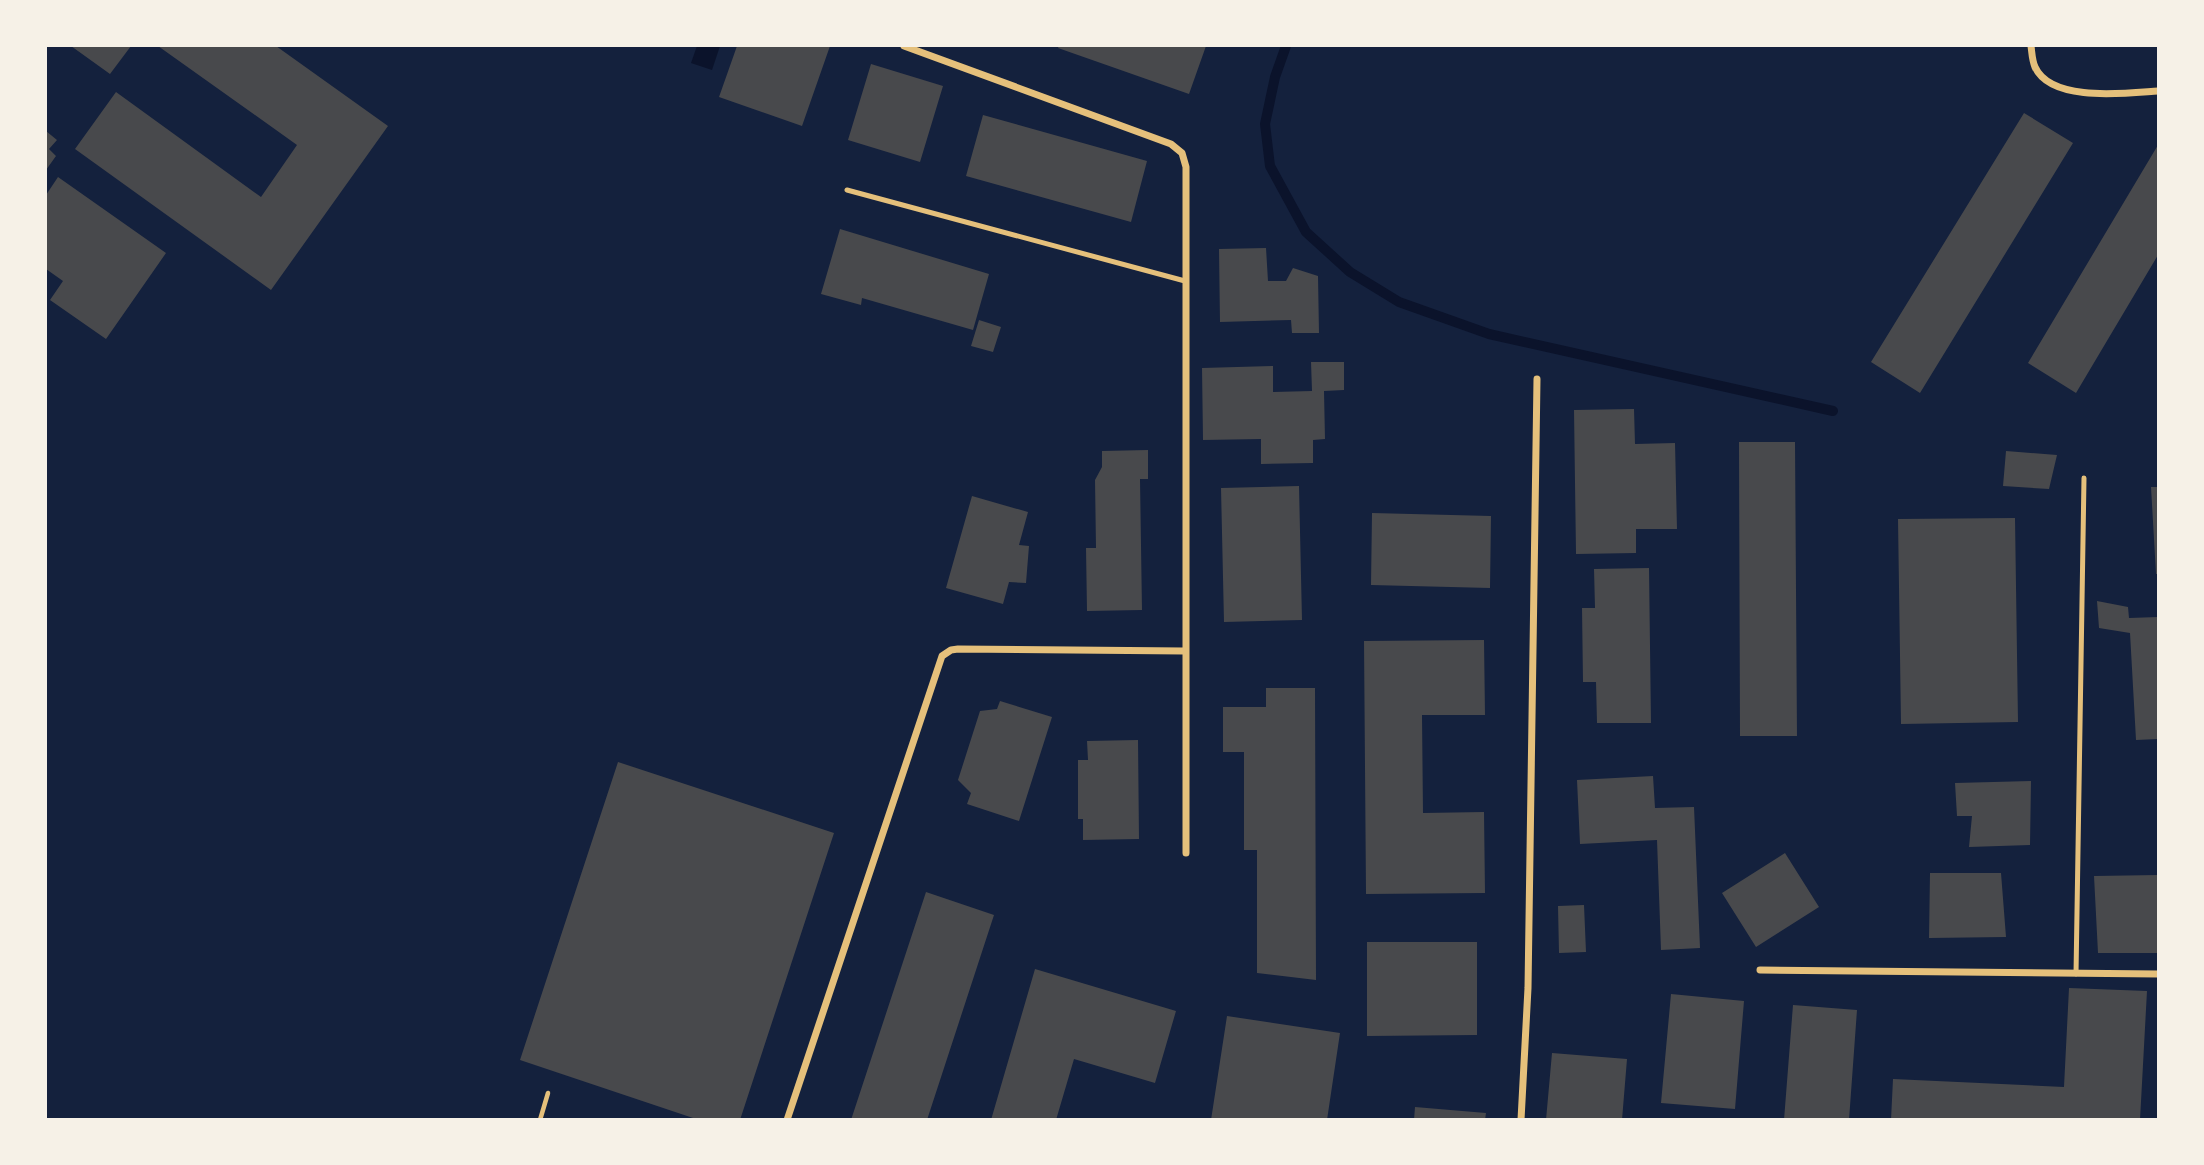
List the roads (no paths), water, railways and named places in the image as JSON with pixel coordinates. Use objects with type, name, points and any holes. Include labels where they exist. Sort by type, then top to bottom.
[{"type":"street","points":[[904,46],[1171,144],[1182,153],[1186,167],[1186,853]]},
{"type":"street","points":[[2031,46],[2036,69],[2050,84],[2072,91],[2098,94],[2158,92]]},
{"type":"street","points":[[1521,1119],[1528,988],[1537,379]]},
{"type":"street","points":[[788,1119],[942,656],[958,649],[1184,651]]},
{"type":"street","points":[[1760,970],[2158,974]]},
{"type":"lane","points":[[848,190],[1185,281]]},
{"type":"lane","points":[[2076,974],[2084,478]]},
{"type":"water","points":[[697,46],[720,46],[712,70],[691,63]]},
{"type":"waterway","points":[[1286,46],[1275,77],[1265,124],[1270,166],[1306,232],[1350,272],[1399,302],[1489,334],[1833,411]]}]
